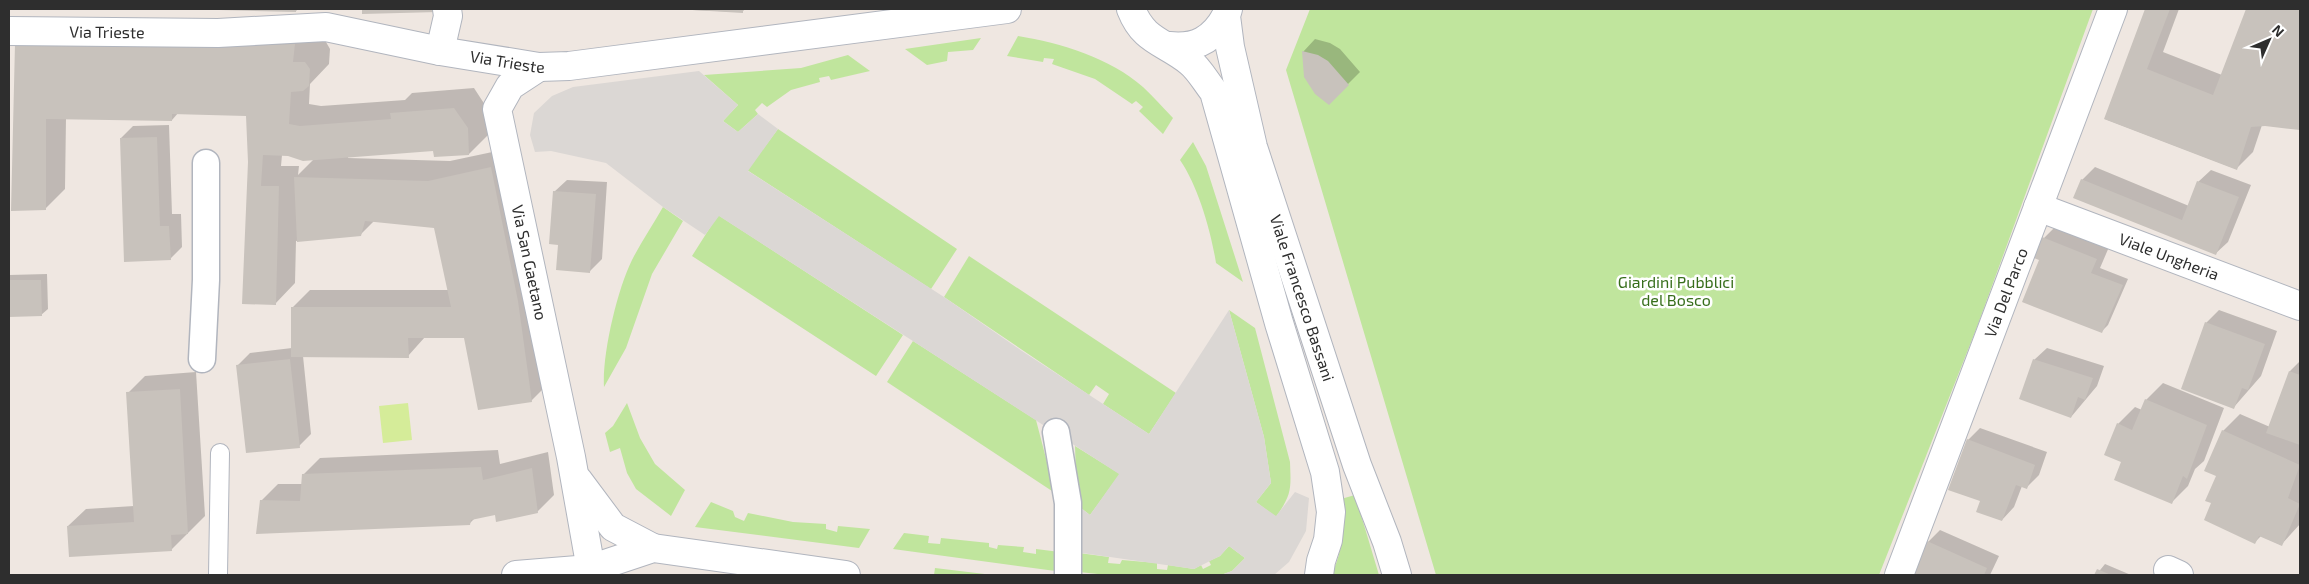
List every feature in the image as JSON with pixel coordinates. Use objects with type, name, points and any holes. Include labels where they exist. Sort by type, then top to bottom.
[{"type":"street","points":[[440,51],[448,16],[447,9]]},
{"type":"street","name":"Via Trieste","points":[[9,31],[218,33],[326,27],[440,51],[539,67],[569,66],[1007,9]]},
{"type":"street","name":"Viale Francesco Bassani","points":[[1131,9],[1136,22],[1144,33],[1156,41],[1169,46],[1183,48],[1197,45],[1209,38],[1220,28],[1227,12]]},
{"type":"street","name":"Via Del Parco","points":[[1899,575],[2113,9]]},
{"type":"street","name":"Viale Francesco Bassani","points":[[1227,12],[1230,47],[1253,147],[1357,465],[1397,571]]},
{"type":"street","name":"Viale Francesco Bassani","points":[[1169,46],[1192,63],[1214,92],[1279,323],[1325,472],[1332,512],[1328,540],[1321,561],[1319,575]]},
{"type":"street","name":"Via San Gaetano","points":[[539,67],[510,86],[497,110],[574,475],[591,572]]},
{"type":"street","points":[[202,359],[206,280],[206,163]]},
{"type":"street","name":"Viale Ungheria","points":[[2038,207],[2300,306]]},
{"type":"street","points":[[1056,432],[1068,504],[1068,575]]},
{"type":"street","name":"Via San Gaetano","points":[[574,475],[613,528],[653,548]]},
{"type":"street","points":[[516,575],[591,572],[653,548],[846,575]]},
{"type":"lane","points":[[218,575],[220,453]]},
{"type":"green space","name":"Giardini Pubblici del Bosco","points":[[1310,9],[2093,9],[1977,327],[1879,575],[1436,575],[1286,70]]},
{"type":"green space","points":[[1018,36],[1084,53],[1116,68],[1143,87],[1173,118],[1163,134],[1139,111],[1143,107],[1136,101],[1132,104],[1095,79],[1052,64],[1054,59],[1044,58],[1043,62],[1007,56]]},
{"type":"green space","points":[[981,38],[973,50],[948,52],[947,61],[927,65],[905,49]]},
{"type":"green space","points":[[848,55],[870,71],[831,80],[829,76],[819,78],[820,82],[791,90],[767,107],[762,103],[755,110],[758,114],[738,132],[723,121],[738,105],[704,75],[801,68]]},
{"type":"green space","points":[[778,129],[957,249],[931,289],[747,170]]},
{"type":"green space","points":[[1193,142],[1206,166],[1243,282],[1216,263],[1203,209],[1193,183],[1180,160]]},
{"type":"green space","points":[[663,207],[683,221],[652,274],[626,348],[604,387],[605,358],[621,288],[632,260]]},
{"type":"green space","points":[[718,215],[903,335],[876,376],[692,256]]},
{"type":"green space","points":[[969,256],[1176,393],[1149,434],[1103,404],[1109,394],[1096,385],[1089,395],[944,297]]},
{"type":"green space","points":[[1229,310],[1255,328],[1290,462],[1288,497],[1276,517],[1256,502],[1271,483],[1264,437]]},
{"type":"green space","points":[[913,341],[1036,420],[1055,493],[887,382]]},
{"type":"green space","points":[[408,403],[412,440],[383,443],[379,406]]},
{"type":"green space","points":[[627,403],[640,438],[655,464],[685,490],[671,516],[636,489],[627,473],[620,448],[610,452],[605,433],[613,426]]},
{"type":"green space","points":[[1075,446],[1120,474],[1090,515],[1077,505]]},
{"type":"green space","points":[[1355,495],[1379,575],[1331,575],[1341,547],[1343,519],[1341,499]]},
{"type":"green space","points":[[711,502],[733,511],[735,517],[744,521],[748,513],[793,522],[826,524],[826,529],[837,532],[838,526],[870,529],[859,548],[695,527]]},
{"type":"green space","points":[[904,533],[929,536],[928,543],[940,544],[941,538],[989,543],[989,547],[997,549],[998,545],[1024,547],[1023,552],[1036,554],[1036,549],[1060,552],[1063,572],[893,549]]},
{"type":"green space","points":[[1229,546],[1245,558],[1232,571],[1221,575],[1107,575],[1079,572],[1079,553],[1109,557],[1108,563],[1120,564],[1122,560],[1157,563],[1157,569],[1167,570],[1168,565],[1194,569],[1201,565],[1203,569],[1211,565],[1209,561],[1220,556]]},
{"type":"green space","points":[[935,568],[993,575],[934,575]]},
{"type":"shaded area","points":[[699,71],[738,105],[723,121],[738,132],[758,114],[778,129],[748,171],[944,297],[1022,351],[1149,434],[1229,310],[1264,437],[1271,483],[1256,502],[1276,516],[1295,492],[1309,498],[1306,531],[1289,562],[1274,575],[1221,575],[1232,571],[1245,558],[1229,546],[1220,556],[1194,569],[1068,551],[1077,505],[1090,515],[1119,474],[719,216],[705,235],[663,207],[606,163],[551,151],[535,152],[530,135],[534,113],[552,96],[573,87]]},
{"type":"building","points":[[296,9],[296,12],[219,10]]},
{"type":"building","points":[[362,9],[438,9],[438,12],[362,14]]},
{"type":"building","points":[[676,9],[743,9],[743,13]]},
{"type":"building","points":[[2145,9],[2170,9],[2147,69],[2213,95],[2246,9],[2300,9],[2300,130],[2265,126],[2251,127],[2237,170],[2104,119]]},
{"type":"building","points":[[15,44],[217,47],[295,44],[293,62],[305,62],[310,69],[309,86],[303,91],[291,92],[289,124],[300,126],[391,119],[390,113],[454,108],[468,128],[469,155],[434,157],[433,151],[303,161],[288,156],[263,155],[261,186],[279,186],[276,305],[242,304],[248,162],[246,116],[172,114],[172,121],[46,119],[46,210],[11,211]]},
{"type":"building","points":[[1302,51],[1318,55],[1328,61],[1349,85],[1329,105],[1315,94],[1304,77]]},
{"type":"building","points":[[157,137],[160,226],[169,226],[171,260],[124,262],[120,138]]},
{"type":"building","points":[[491,167],[518,301],[532,402],[478,410],[464,338],[408,338],[409,358],[291,357],[291,307],[451,307],[434,228],[365,221],[361,236],[297,242],[294,177],[428,181]]},
{"type":"building","points":[[2081,179],[2182,220],[2197,181],[2239,197],[2216,255],[2073,198]]},
{"type":"building","points":[[553,191],[596,194],[590,273],[556,270],[558,245],[549,244]]},
{"type":"building","points":[[2042,237],[2097,259],[2091,273],[2123,285],[2102,333],[2022,302],[2039,260],[2034,258]]},
{"type":"building","points":[[9,280],[41,280],[42,316],[9,317]]},
{"type":"building","points":[[2205,322],[2265,344],[2248,390],[2242,388],[2234,409],[2181,389]]},
{"type":"building","points":[[290,359],[300,448],[246,453],[236,365]]},
{"type":"building","points":[[2033,359],[2093,378],[2085,400],[2078,397],[2071,418],[2019,399]]},
{"type":"building","points":[[2289,371],[2300,375],[2300,445],[2266,433]]},
{"type":"building","points":[[180,389],[188,534],[171,535],[172,551],[69,557],[67,526],[134,522],[126,392]]},
{"type":"building","points":[[2145,399],[2207,425],[2187,479],[2183,476],[2172,504],[2114,480],[2121,462],[2104,455],[2117,423],[2132,430]]},
{"type":"building","points":[[2222,430],[2300,465],[2288,498],[2300,504],[2282,546],[2259,536],[2255,544],[2204,520],[2211,503],[2205,501],[2216,476],[2204,471]]},
{"type":"building","points":[[1967,439],[2035,465],[2027,489],[2016,485],[2002,521],[1976,512],[1980,501],[1948,490]]},
{"type":"building","points":[[481,467],[483,480],[532,468],[538,513],[496,522],[495,515],[471,520],[470,525],[256,534],[260,500],[300,501],[302,474]]},
{"type":"building","points":[[1927,541],[1987,568],[1984,575],[1912,575]]},
{"type":"building","points":[[2097,569],[2111,575],[2094,575]]}]
